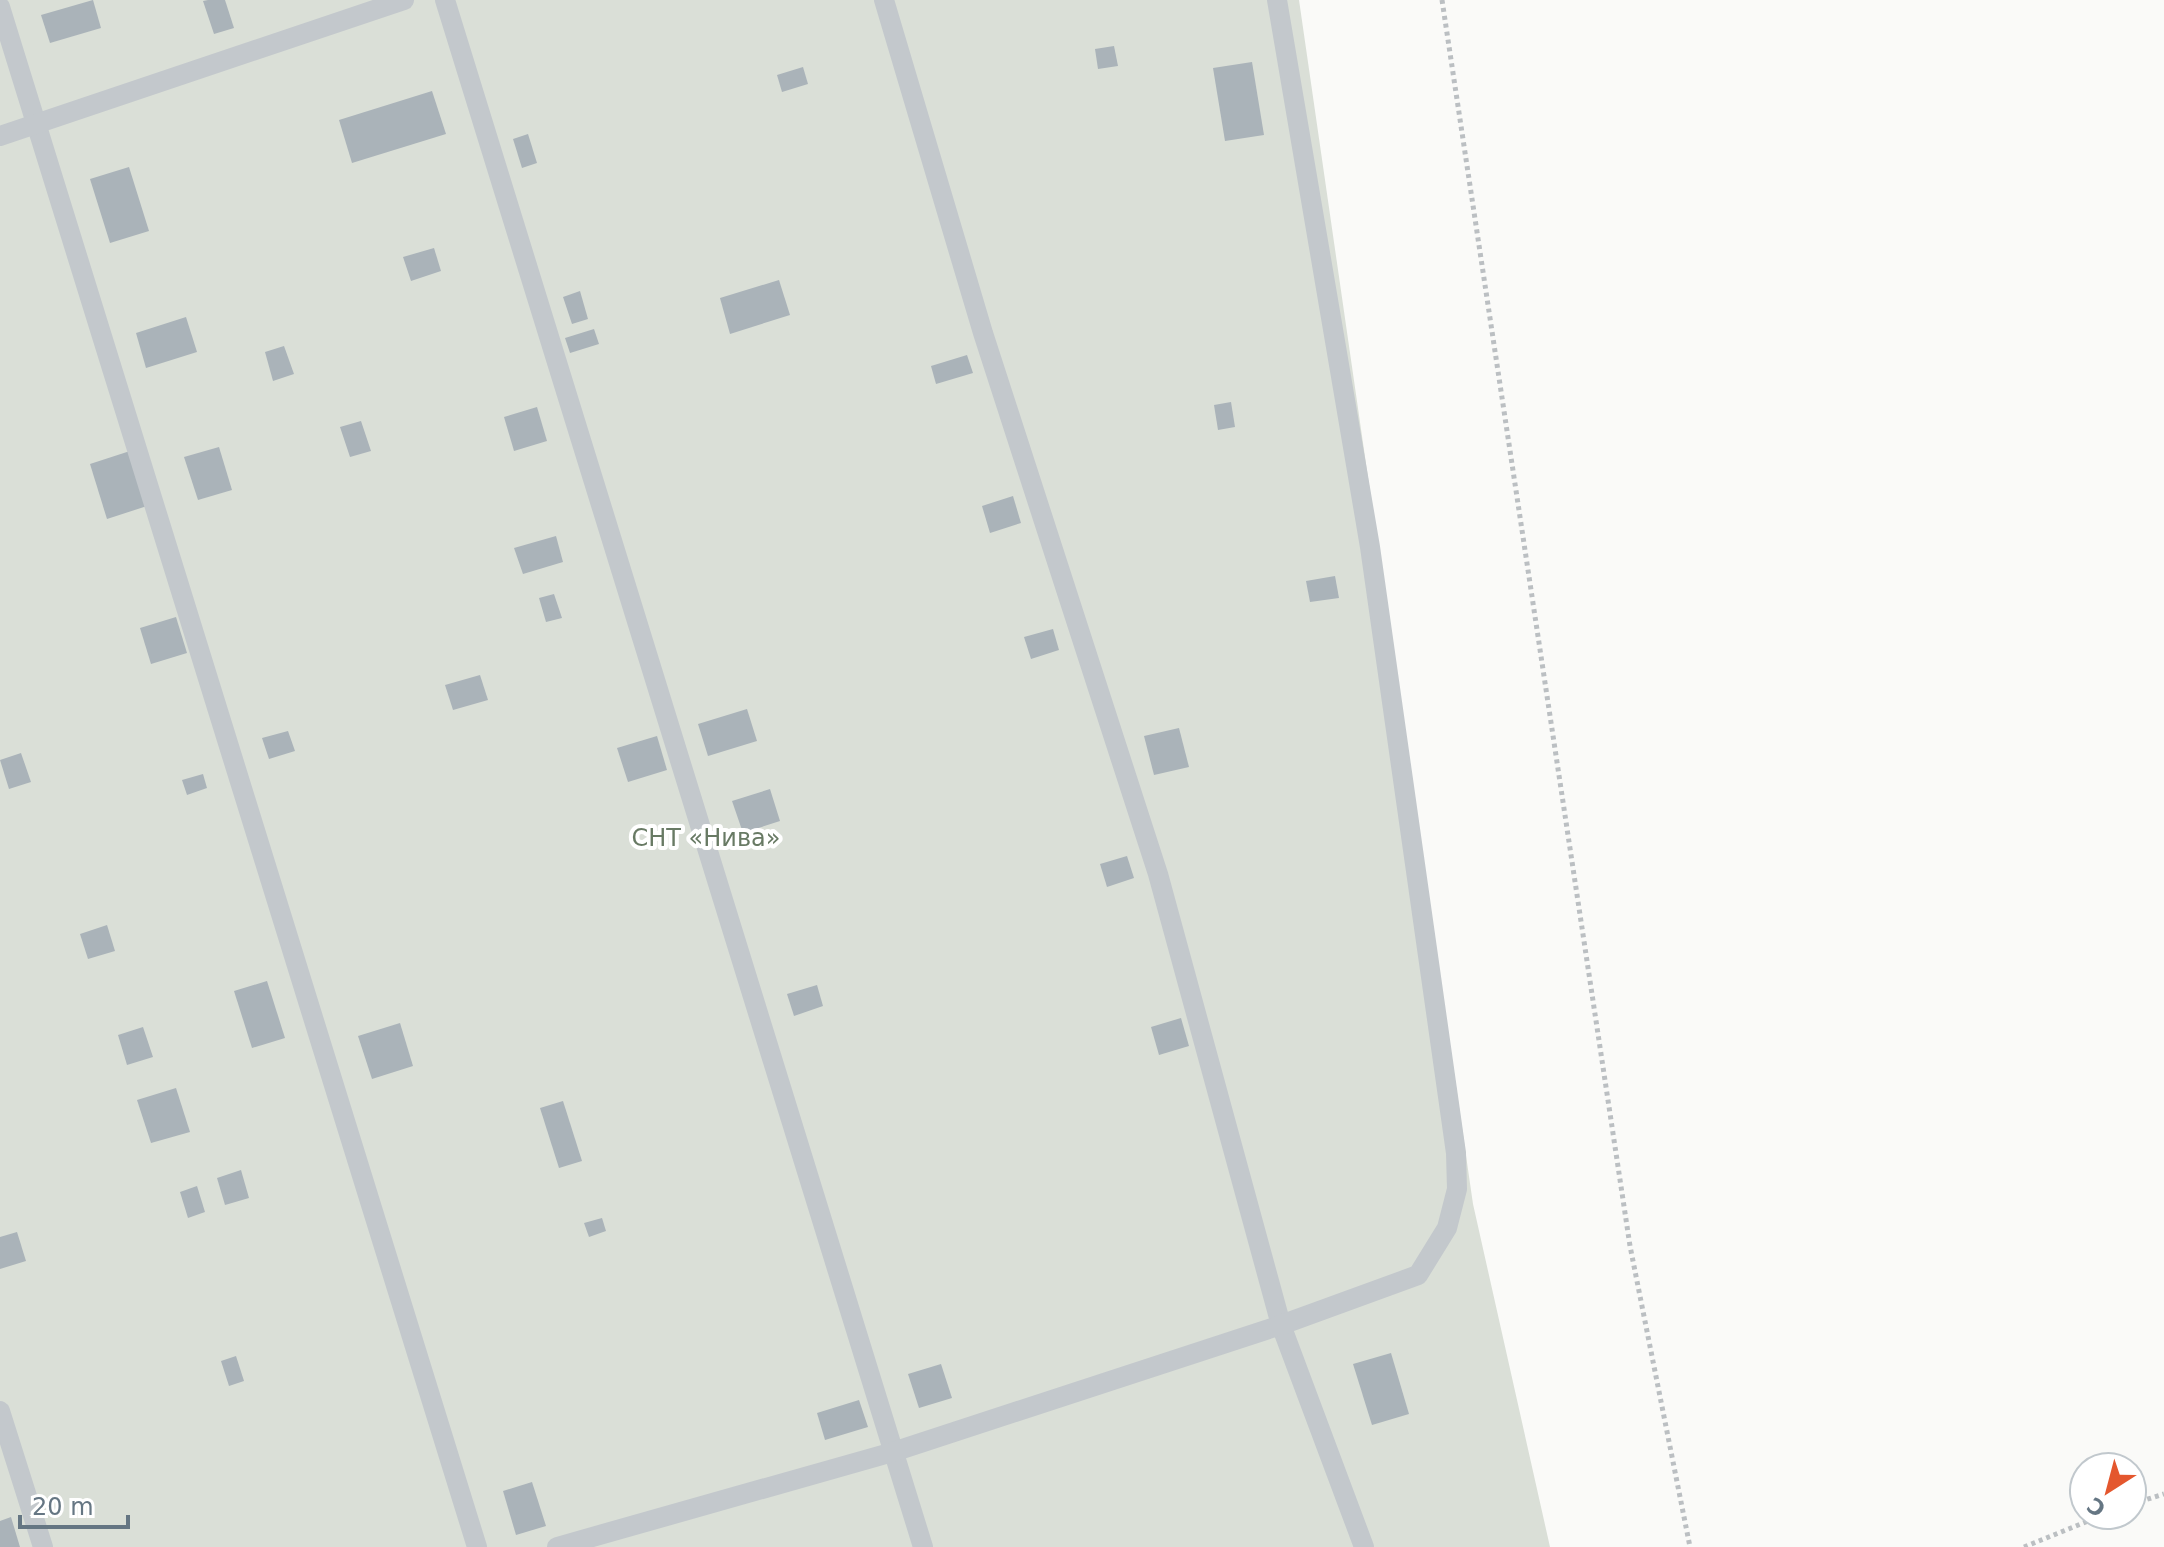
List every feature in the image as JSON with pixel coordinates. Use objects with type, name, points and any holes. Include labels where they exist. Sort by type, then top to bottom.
[{"type":"lane","points":[[0,136],[404,0]]},
{"type":"lane","points":[[445,0],[923,1547]]},
{"type":"lane","points":[[884,0],[983,333],[1158,874],[1281,1325],[1364,1547]]},
{"type":"lane","points":[[557,1547],[893,1452],[1281,1325],[1418,1275],[1447,1228],[1457,1189],[1456,1153],[1370,547],[1277,0]]},
{"type":"lane","points":[[0,7],[477,1547]]},
{"type":"lane","points":[[0,1411],[43,1547]]},
{"type":"path","points":[[1442,0],[1630,1246],[1690,1547]]},
{"type":"path","points":[[2024,1547],[2068,1529]]},
{"type":"green space","name":"СНТ «Нива»","points":[[0,0],[1299,0],[1473,1204],[1550,1547],[0,1547]]},
{"type":"building","points":[[93,0],[101,28],[50,43],[41,15]]},
{"type":"building","points":[[225,0],[234,28],[214,34],[203,1]]},
{"type":"building","points":[[1114,46],[1118,66],[1098,69],[1095,49]]},
{"type":"building","points":[[1252,62],[1264,135],[1225,141],[1213,68]]},
{"type":"building","points":[[803,67],[808,84],[782,92],[777,75]]},
{"type":"building","points":[[432,91],[446,134],[352,163],[339,120]]},
{"type":"building","points":[[528,134],[537,163],[522,168],[513,139]]},
{"type":"building","points":[[129,167],[149,231],[110,243],[90,179]]},
{"type":"building","points":[[434,248],[441,271],[411,281],[403,257]]},
{"type":"building","points":[[779,280],[790,315],[730,334],[720,298]]},
{"type":"building","points":[[580,291],[588,319],[572,324],[563,297]]},
{"type":"building","points":[[186,317],[197,352],[146,368],[136,333]]},
{"type":"building","points":[[594,329],[599,344],[570,353],[565,338]]},
{"type":"building","points":[[284,346],[294,374],[273,381],[265,352]]},
{"type":"building","points":[[967,355],[973,373],[936,384],[931,366]]},
{"type":"building","points":[[1231,402],[1235,427],[1218,430],[1214,405]]},
{"type":"building","points":[[537,407],[547,441],[514,451],[504,417]]},
{"type":"building","points":[[361,421],[371,451],[350,457],[340,427]]},
{"type":"building","points":[[219,447],[232,490],[198,500],[184,457]]},
{"type":"building","points":[[130,451],[147,506],[107,519],[90,464]]},
{"type":"building","points":[[1013,496],[1021,523],[990,533],[982,506]]},
{"type":"building","points":[[556,536],[563,562],[523,574],[514,548]]},
{"type":"building","points":[[1335,576],[1339,598],[1310,602],[1306,581]]},
{"type":"building","points":[[554,594],[562,618],[546,622],[539,598]]},
{"type":"building","points":[[176,617],[187,653],[151,664],[140,628]]},
{"type":"building","points":[[1053,629],[1059,650],[1031,659],[1024,637]]},
{"type":"building","points":[[480,675],[488,700],[453,710],[445,685]]},
{"type":"building","points":[[747,709],[757,741],[708,756],[698,724]]},
{"type":"building","points":[[1179,728],[1189,767],[1154,775],[1144,736]]},
{"type":"building","points":[[288,731],[295,751],[269,759],[262,738]]},
{"type":"building","points":[[657,736],[667,770],[628,782],[617,748]]},
{"type":"building","points":[[21,753],[31,782],[9,789],[0,760]]},
{"type":"building","points":[[203,774],[207,788],[187,795],[182,780]]},
{"type":"building","points":[[770,789],[780,821],[743,833],[732,801]]},
{"type":"building","points":[[1127,856],[1134,878],[1107,887],[1100,864]]},
{"type":"building","points":[[107,925],[115,951],[88,959],[80,934]]},
{"type":"building","points":[[267,981],[285,1038],[252,1048],[234,991]]},
{"type":"building","points":[[817,985],[823,1006],[794,1016],[787,994]]},
{"type":"building","points":[[1181,1018],[1189,1046],[1159,1055],[1151,1027]]},
{"type":"building","points":[[400,1023],[413,1066],[372,1079],[358,1036]]},
{"type":"building","points":[[143,1027],[153,1057],[127,1065],[118,1035]]},
{"type":"building","points":[[176,1088],[190,1132],[151,1143],[137,1100]]},
{"type":"building","points":[[563,1101],[582,1161],[559,1168],[540,1108]]},
{"type":"building","points":[[241,1170],[249,1198],[225,1205],[217,1178]]},
{"type":"building","points":[[197,1186],[205,1212],[188,1218],[180,1192]]},
{"type":"building","points":[[602,1218],[606,1231],[589,1237],[584,1223]]},
{"type":"building","points":[[17,1232],[26,1261],[0,1269],[0,1237]]},
{"type":"building","points":[[1391,1353],[1409,1414],[1372,1425],[1353,1364]]},
{"type":"building","points":[[236,1356],[244,1381],[229,1386],[221,1361]]},
{"type":"building","points":[[941,1364],[952,1398],[919,1408],[908,1374]]},
{"type":"building","points":[[859,1400],[868,1427],[825,1440],[817,1413]]},
{"type":"building","points":[[532,1482],[546,1526],[516,1535],[503,1491]]},
{"type":"building","points":[[11,1517],[20,1547],[0,1547],[0,1521]]}]
